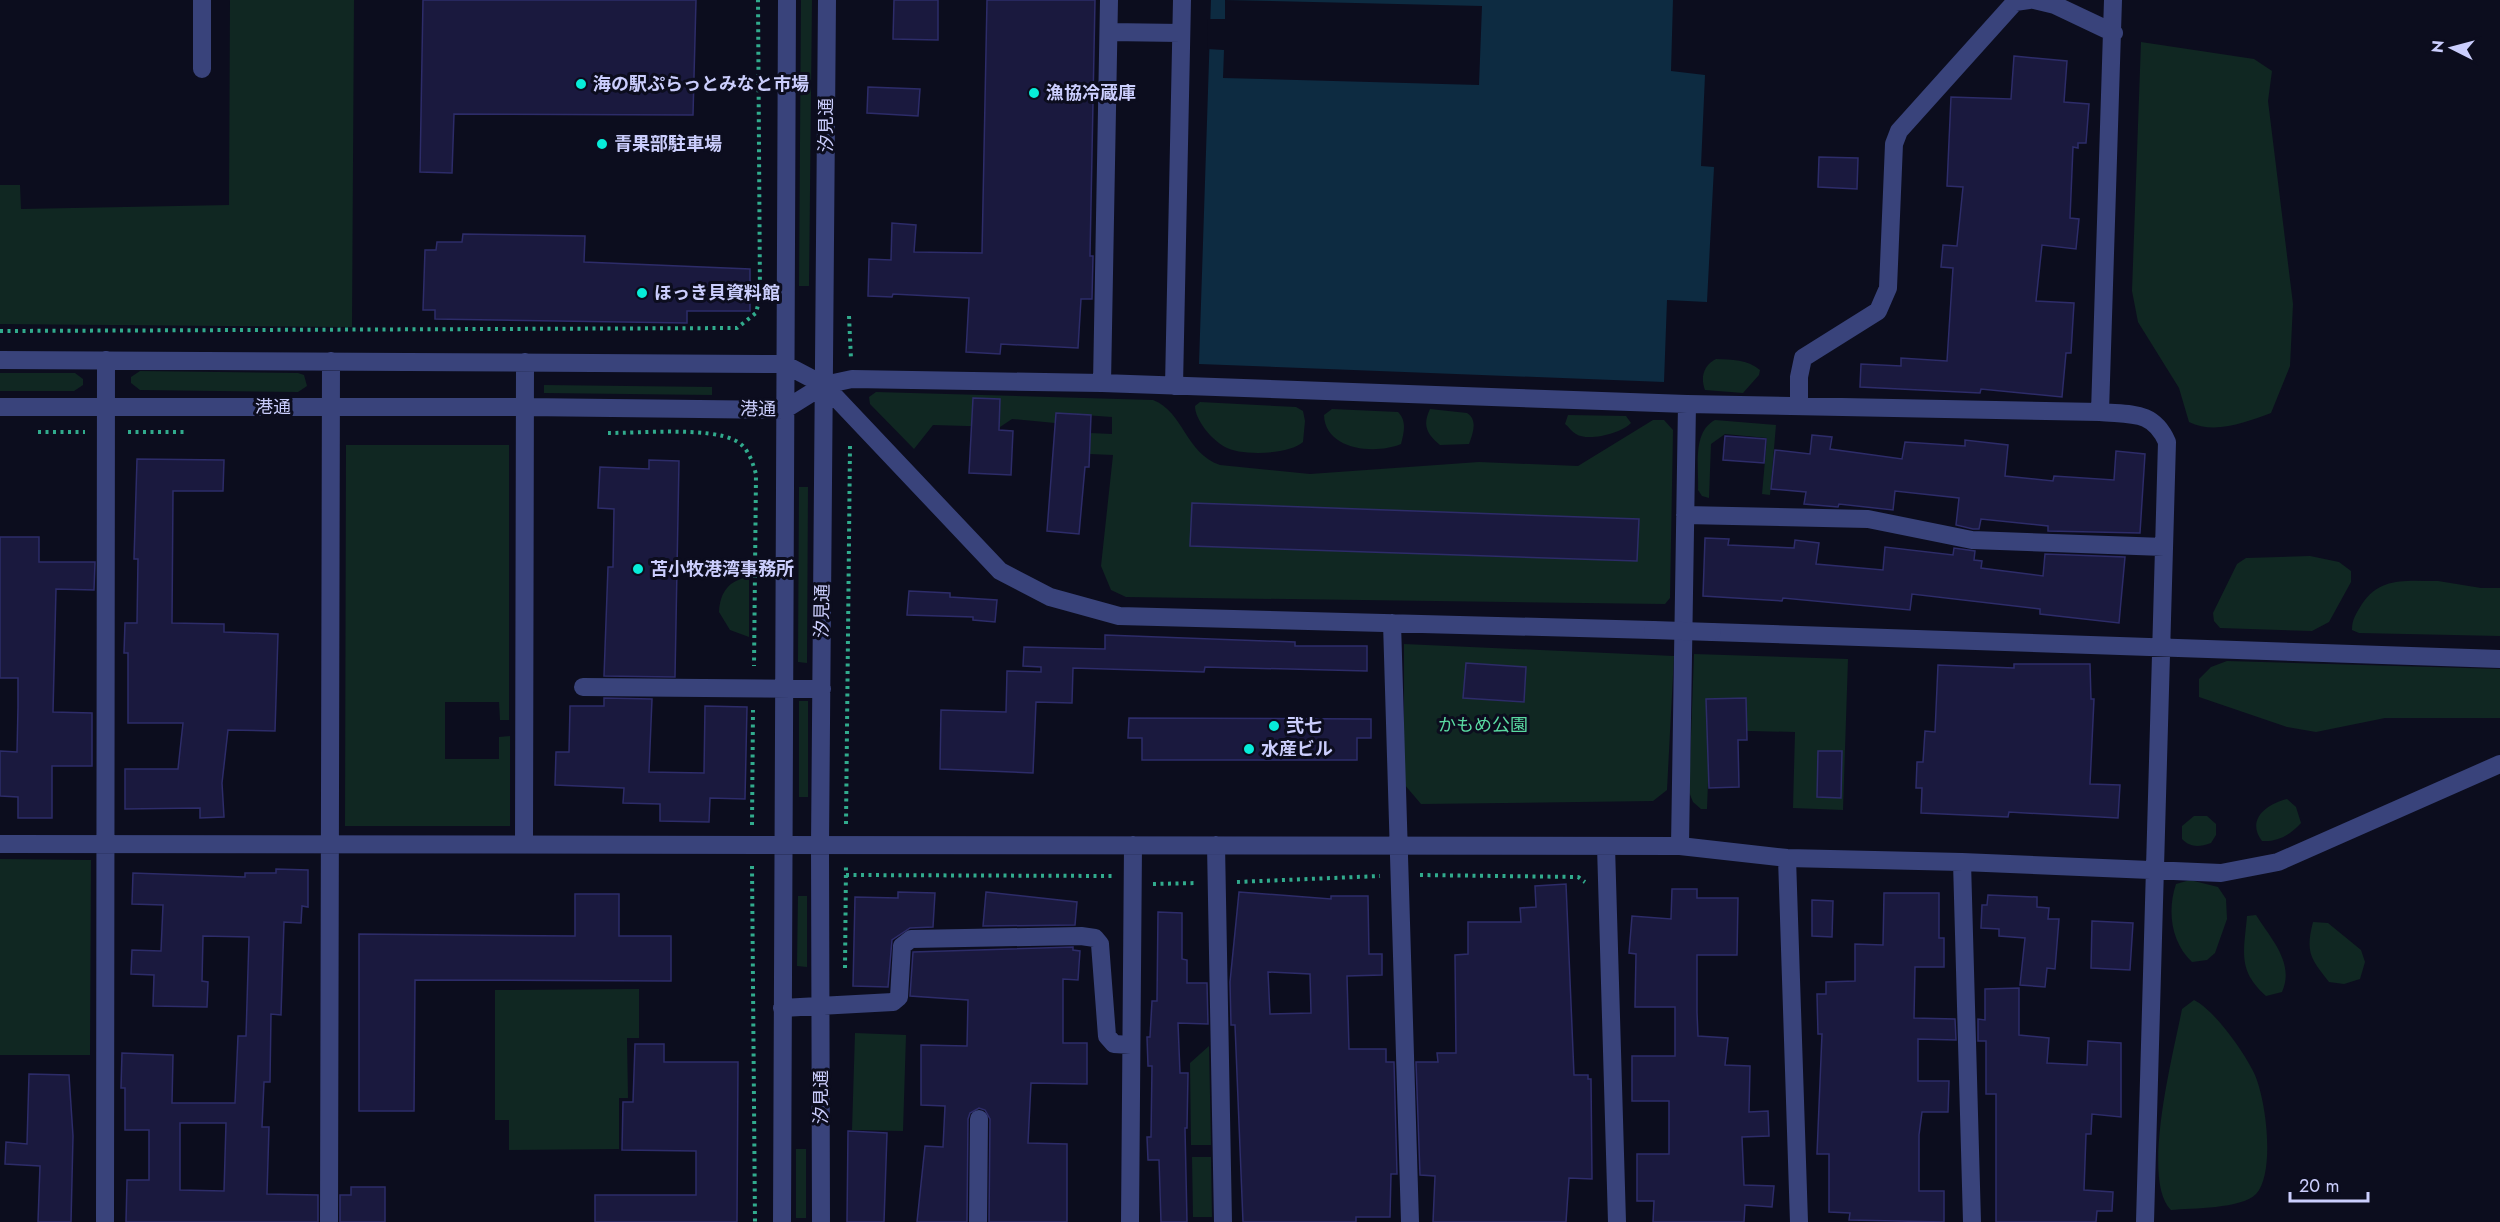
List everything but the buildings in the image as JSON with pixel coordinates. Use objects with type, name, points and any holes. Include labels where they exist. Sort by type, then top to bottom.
[{"type":"street","points":[[202,0],[202,69]]},
{"type":"street","points":[[782,1222],[784,364],[788,0]]},
{"type":"street","name":"汐見通","points":[[821,1222],[820,845],[827,0]]},
{"type":"street","points":[[1102,384],[1109,0]]},
{"type":"street","points":[[1174,386],[1182,0]]},
{"type":"street","points":[[1799,406],[1799,376],[1803,358],[1878,311],[1888,288],[1894,144],[1899,131],[2014,2],[2029,0]]},
{"type":"street","points":[[2034,0],[2055,5],[2114,33]]},
{"type":"street","points":[[2100,412],[2114,33],[2113,0]]},
{"type":"street","points":[[1109,32],[1181,33]]},
{"type":"street","points":[[0,360],[784,364],[824,385],[1000,571],[1050,597],[1119,616],[1653,630],[2500,659]]},
{"type":"street","points":[[105,1222],[106,360]]},
{"type":"street","points":[[329,1222],[331,361]]},
{"type":"street","points":[[524,844],[525,362]]},
{"type":"street","points":[[824,385],[852,379],[1102,384],[1688,404],[2100,412],[2145,417],[2160,427],[2167,442],[2145,1222]]},
{"type":"street","name":"港通","points":[[0,407],[525,406],[784,410],[824,385]]},
{"type":"street","points":[[1680,846],[1688,404]]},
{"type":"street","points":[[1685,515],[1868,519],[1972,540],[2164,547]]},
{"type":"street","points":[[1392,623],[1410,1222]]},
{"type":"street","points":[[583,687],[822,689]]},
{"type":"street","points":[[0,844],[1680,846],[1787,858],[1962,862],[2221,873],[2278,862],[2500,764]]},
{"type":"street","points":[[1130,1222],[1133,845]]},
{"type":"street","points":[[1216,845],[1223,1222]]},
{"type":"street","points":[[1606,846],[1617,1222]]},
{"type":"street","points":[[1787,858],[1798,1222]]},
{"type":"street","points":[[1962,862],[1972,1222]]},
{"type":"street","points":[[782,1008],[893,1002],[899,997],[902,946],[911,939],[1081,936],[1095,938],[1100,944],[1107,1036],[1114,1044],[1131,1045]]},
{"type":"street","points":[[978,1222],[979,1119]]},
{"type":"path","points":[[0,331],[737,328],[756,313],[760,297],[758,0]]},
{"type":"path","points":[[35,432],[189,432]]},
{"type":"path","points":[[604,432],[717,434],[736,440],[750,454],[756,474],[752,844],[755,1222]]},
{"type":"path","points":[[846,875],[1107,874],[1132,884],[1217,883],[1400,875],[1578,877],[1586,883]]},
{"type":"green space","points":[[230,0],[354,0],[352,327],[0,324],[0,185],[20,185],[21,209],[229,205]]},
{"type":"green space","points":[[801,0],[812,0],[809,286],[799,286]]},
{"type":"green space","points":[[2141,42],[2254,59],[2272,71],[2268,101],[2293,304],[2290,366],[2271,413],[2230,426],[2209,427],[2189,422],[2179,388],[2138,322],[2132,291]]},
{"type":"green space","points":[[1716,359],[1750,364],[1760,370],[1759,375],[1743,393],[1705,390],[1704,372]]},
{"type":"green space","points":[[140,371],[298,373],[304,375],[307,386],[298,392],[140,390],[131,383],[131,377]]},
{"type":"green space","points":[[0,373],[75,373],[83,379],[83,385],[74,391],[0,391]]},
{"type":"green space","points":[[544,385],[712,387],[712,395],[544,393]]},
{"type":"green space","points":[[876,392],[1153,400],[1172,414],[1199,451],[1220,465],[1310,474],[1479,462],[1578,466],[1653,420],[1664,420],[1673,430],[1670,598],[1665,604],[1126,597],[1111,590],[1101,566],[1113,455],[1090,454],[1090,433],[1112,434],[1112,417],[1056,413],[1055,423],[1012,419],[1000,427],[933,425],[914,449],[870,404],[869,397]]},
{"type":"green space","points":[[1200,402],[1296,407],[1303,411],[1305,421],[1303,442],[1287,450],[1276,452],[1253,453],[1232,450],[1215,440],[1201,423],[1195,406]]},
{"type":"green space","points":[[1332,409],[1398,412],[1404,423],[1401,444],[1365,449],[1342,442],[1333,436],[1327,427],[1324,415]]},
{"type":"green space","points":[[1430,409],[1467,413],[1474,423],[1469,444],[1440,445],[1427,429],[1426,420]]},
{"type":"green space","points":[[1568,415],[1626,416],[1631,423],[1627,427],[1605,435],[1588,437],[1575,433],[1565,424]]},
{"type":"green space","points":[[1715,420],[1776,425],[1770,495],[1762,494],[1767,438],[1725,434],[1711,444],[1709,498],[1702,496],[1698,490],[1698,451],[1703,433]]},
{"type":"green space","points":[[346,445],[509,445],[509,720],[500,720],[499,702],[445,702],[445,759],[499,759],[499,737],[510,736],[510,826],[345,826]]},
{"type":"green space","points":[[799,487],[808,487],[807,663],[798,662]]},
{"type":"green space","points":[[2310,556],[2339,562],[2351,571],[2351,582],[2329,622],[2312,631],[2220,628],[2214,621],[2213,613],[2237,564],[2246,558]]},
{"type":"green space","points":[[749,577],[749,637],[730,630],[719,612],[721,599],[727,588],[736,581]]},
{"type":"green space","points":[[2438,581],[2481,588],[2500,588],[2500,636],[2359,633],[2352,630],[2356,614],[2362,604],[2377,589],[2396,582]]},
{"type":"green space","name":"かもめ公園","points":[[1404,644],[1674,656],[1667,790],[1653,801],[1421,804],[1404,784]]},
{"type":"green space","points":[[1694,654],[1848,659],[1843,810],[1793,808],[1795,732],[1710,730],[1707,809],[1701,809],[1693,802],[1689,792]]},
{"type":"green space","points":[[2227,661],[2500,669],[2500,718],[2385,718],[2316,732],[2287,727],[2199,697],[2199,679],[2211,667]]},
{"type":"green space","points":[[799,701],[808,701],[808,797],[799,797]]},
{"type":"green space","points":[[2287,799],[2296,807],[2301,823],[2283,837],[2262,841],[2256,826],[2257,820],[2266,809]]},
{"type":"green space","points":[[2194,816],[2207,816],[2216,824],[2216,835],[2211,843],[2195,846],[2182,839],[2182,826]]},
{"type":"green space","points":[[0,859],[91,860],[90,1055],[0,1055]]},
{"type":"green space","points":[[2190,880],[2218,887],[2226,899],[2227,919],[2215,953],[2207,960],[2192,962],[2175,936],[2172,915],[2176,884]]},
{"type":"green space","points":[[798,896],[807,896],[807,967],[797,966]]},
{"type":"green space","points":[[2256,915],[2280,952],[2286,971],[2282,992],[2266,996],[2250,978],[2244,960],[2247,916]]},
{"type":"green space","points":[[2313,922],[2328,923],[2361,950],[2365,962],[2360,979],[2344,984],[2329,982],[2311,955],[2310,941]]},
{"type":"green space","points":[[639,989],[639,1038],[627,1038],[628,1098],[619,1098],[619,1149],[509,1150],[509,1120],[495,1120],[495,990]]},
{"type":"green space","points":[[2194,1000],[2210,1012],[2226,1030],[2247,1060],[2257,1080],[2267,1133],[2266,1169],[2262,1184],[2256,1194],[2249,1199],[2228,1205],[2171,1210],[2162,1194],[2159,1172],[2162,1114],[2182,1009]]},
{"type":"green space","points":[[855,1033],[906,1035],[903,1131],[852,1130]]},
{"type":"green space","points":[[1209,1046],[1211,1145],[1191,1145],[1190,1063]]},
{"type":"green space","points":[[796,1149],[806,1149],[806,1218],[796,1218]]},
{"type":"green space","points":[[1192,1157],[1211,1157],[1212,1217],[1193,1217]]},
{"type":"water","points":[[1211,0],[1673,0],[1671,71],[1705,75],[1701,166],[1714,167],[1707,302],[1667,300],[1664,382],[1199,364]]},
{"type":"pier","points":[[1225,0],[1482,6],[1479,85],[1223,78],[1224,50],[1207,49],[1208,19],[1225,19]]},
{"type":"place","name":"海の駅ぷらっとみなと市場","points":[[581,84]]},
{"type":"place","name":"漁協冷蔵庫","points":[[1034,93]]},
{"type":"place","name":"青果部駐車場","points":[[602,144]]},
{"type":"place","name":"ほっき貝資料館","points":[[642,293]]},
{"type":"place","name":"苫小牧港湾事務所","points":[[638,569]]},
{"type":"place","name":"弐七","points":[[1274,726]]},
{"type":"place","name":"水産ビル","points":[[1249,749]]}]
